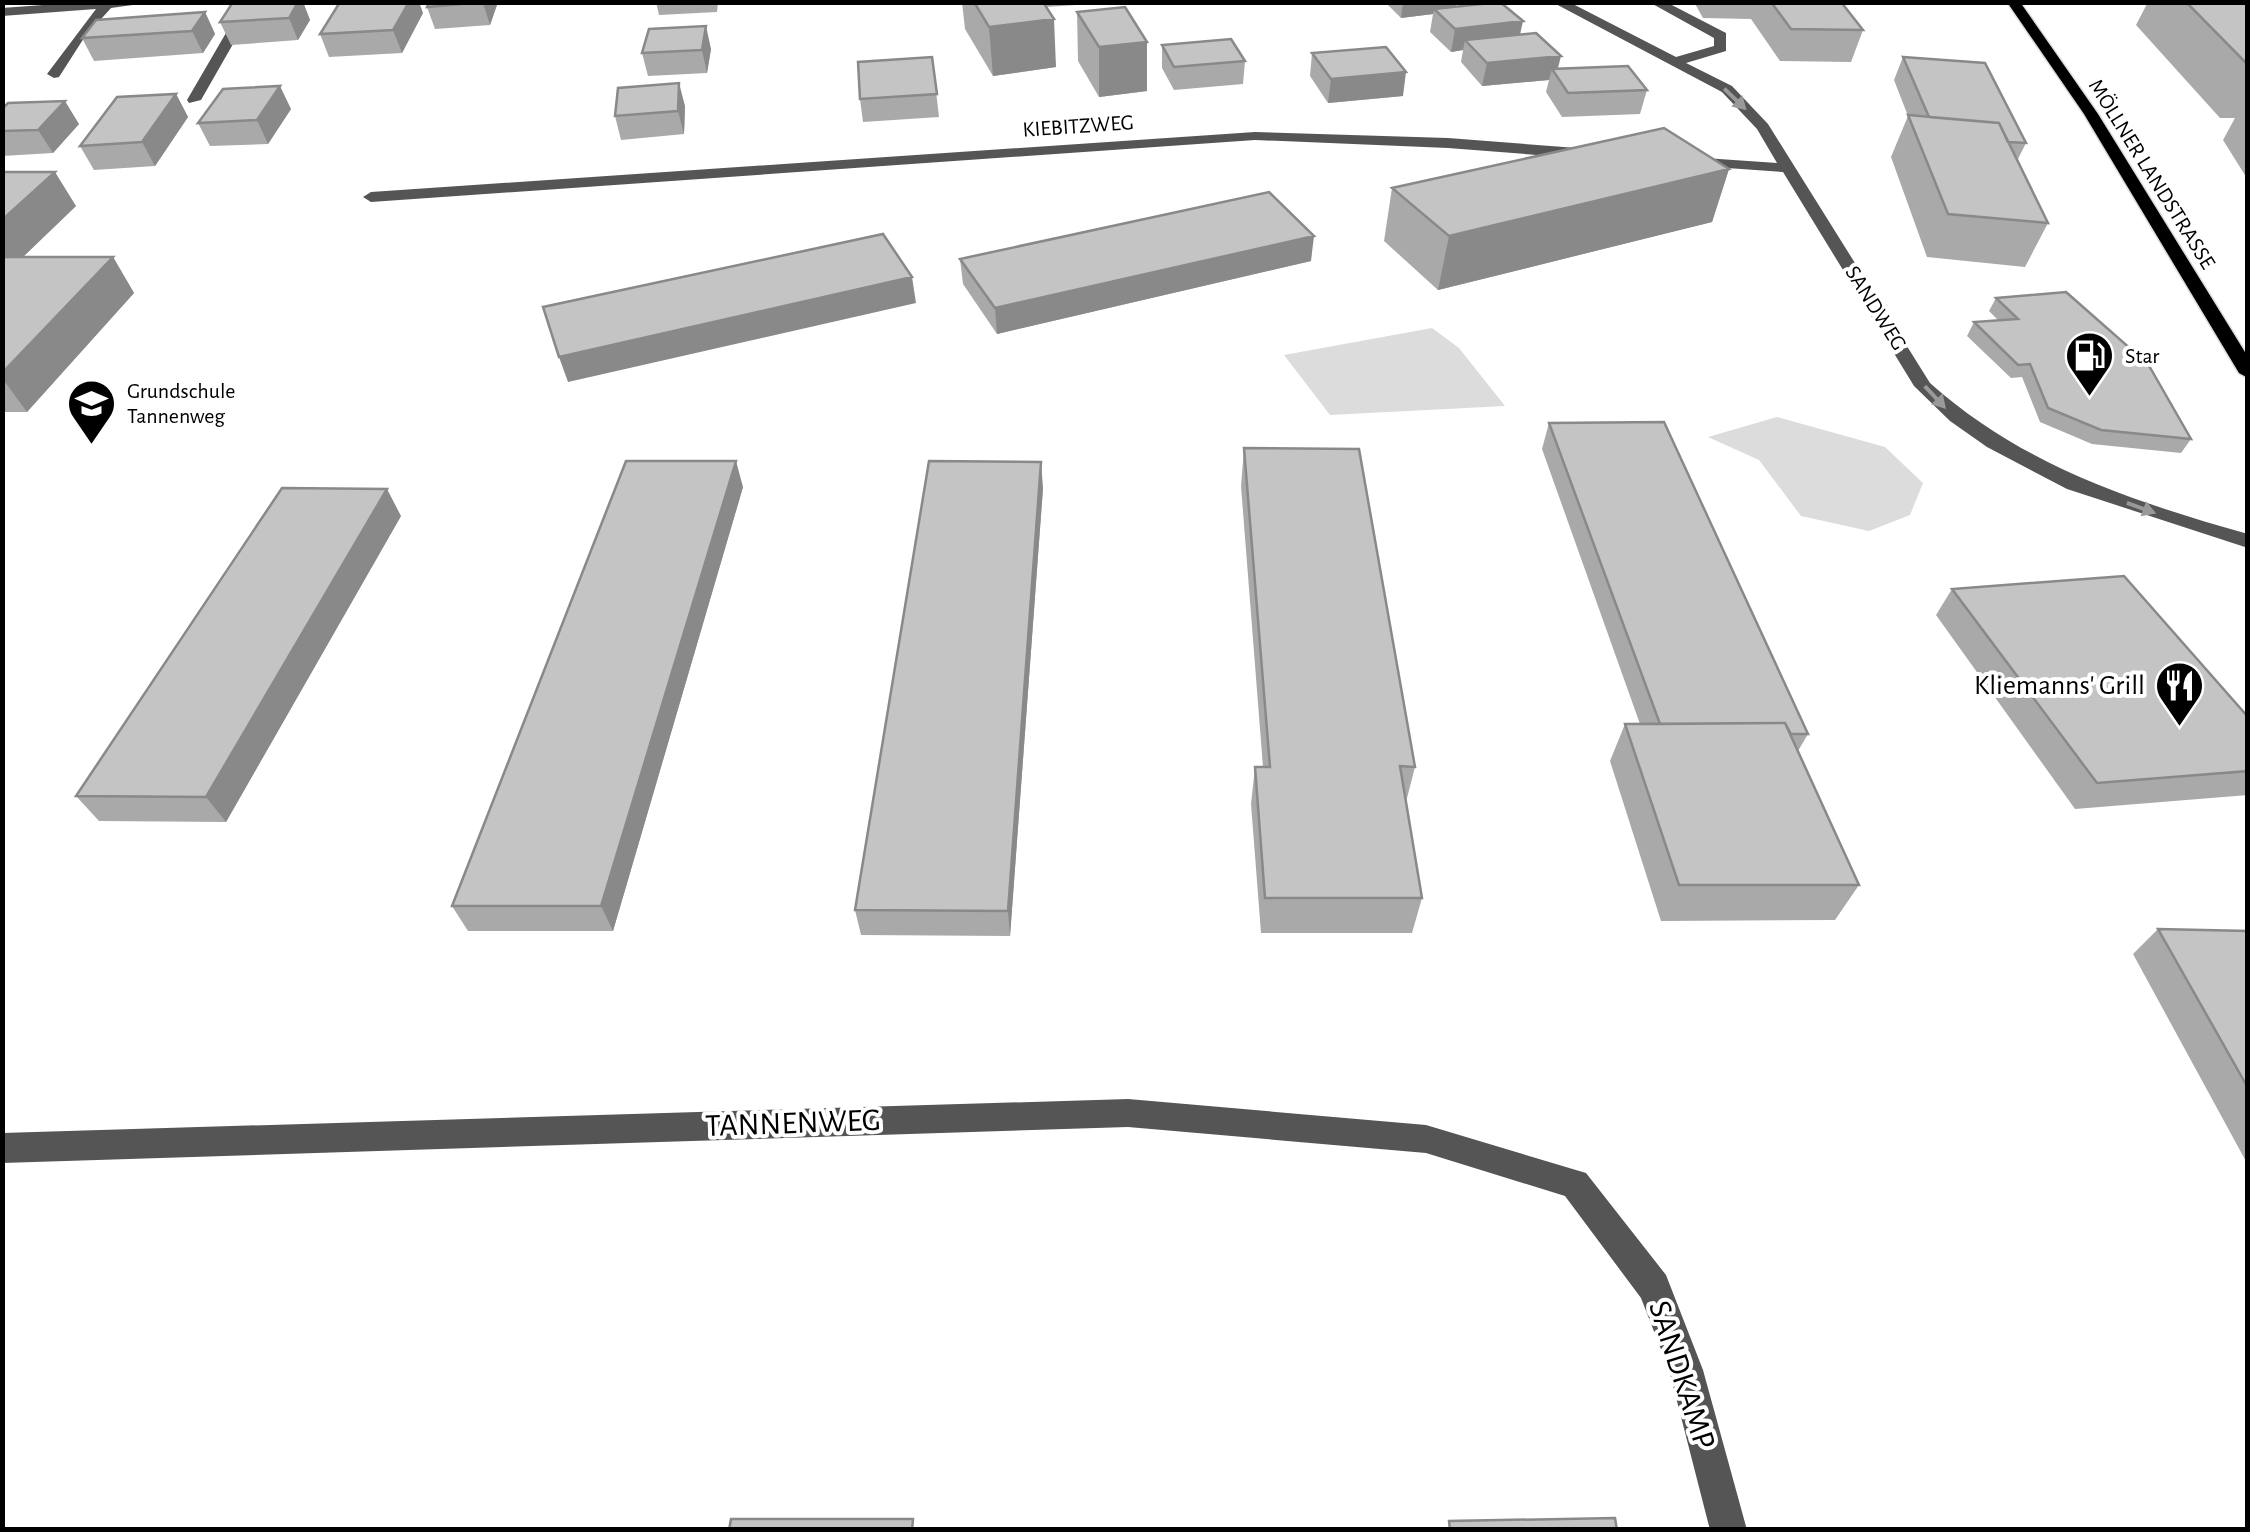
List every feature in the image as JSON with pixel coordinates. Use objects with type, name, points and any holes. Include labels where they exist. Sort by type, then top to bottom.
[{"type":"main road","name":"MÖLLNER LANDSTRASSE","points":[[2013,2],[2091,114],[2248,373]]},
{"type":"street","points":[[2,12],[148,2]]},
{"type":"street","points":[[194,100],[251,2]]},
{"type":"street","name":"SANDWEG","points":[[1558,2],[1726,89],[1763,128],[1924,386],[1950,414],[1986,440],[2049,475],[2176,521],[2248,541]]},
{"type":"street","points":[[1655,2],[1721,36],[1721,48],[1674,62]]},
{"type":"street","points":[[54,74],[79,36],[107,5]]},
{"type":"street","name":"KIEBITZWEG","points":[[371,198],[1255,136],[1448,143],[1606,156]]},
{"type":"street","points":[[1666,160],[1789,168]]},
{"type":"street","name":"TANNENWEG","points":[[2,1148],[1128,1112],[1426,1139],[1575,1184]]},
{"type":"street","name":"SANDKAMP","points":[[1575,1184],[1654,1287],[1686,1370],[1729,1530]]},
{"type":"shaded area","points":[[1432,328],[1459,348],[1505,406],[1330,415],[1284,355]]},
{"type":"shaded area","points":[[1777,417],[1885,447],[1923,483],[1910,515],[1869,531],[1801,516],[1759,460],[1708,437]]},
{"type":"building","points":[[233,2],[298,2],[289,18],[220,22]]},
{"type":"building","points":[[340,2],[409,2],[393,30],[320,34]]},
{"type":"building","points":[[429,2],[483,2],[427,7]]},
{"type":"building","points":[[974,2],[1043,2],[1054,19],[989,27]]},
{"type":"building","points":[[1500,2],[1523,21],[1455,29],[1434,9]]},
{"type":"building","points":[[1771,2],[1841,2],[1863,30],[1791,29]]},
{"type":"building","points":[[2186,2],[2248,2],[2248,65]]},
{"type":"building","points":[[1125,7],[1147,42],[1099,47],[1077,12]]},
{"type":"building","points":[[205,12],[192,31],[82,38],[96,20]]},
{"type":"building","points":[[706,26],[702,50],[642,53],[649,29]]},
{"type":"building","points":[[1536,33],[1561,56],[1487,63],[1465,40]]},
{"type":"building","points":[[1231,39],[1245,61],[1174,67],[1162,45]]},
{"type":"building","points":[[1386,47],[1406,72],[1331,79],[1312,53]]},
{"type":"building","points":[[932,57],[937,94],[860,99],[858,62]]},
{"type":"building","points":[[1903,57],[1985,63],[2026,143],[2008,142],[1999,123],[1929,117]]},
{"type":"building","points":[[1628,66],[1647,90],[1568,93],[1552,69]]},
{"type":"building","points":[[679,83],[678,111],[615,116],[618,88]]},
{"type":"building","points":[[280,86],[257,120],[198,123],[223,89]]},
{"type":"building","points":[[176,94],[142,142],[80,146],[117,97]]},
{"type":"building","points":[[65,101],[38,130],[2,131],[2,109],[8,103]]},
{"type":"building","points":[[1908,115],[1999,123],[2048,223],[1948,214]]},
{"type":"building","points":[[1664,128],[1729,169],[1449,236],[1392,188]]},
{"type":"building","points":[[2,172],[55,172],[2,220]]},
{"type":"building","points":[[1269,192],[1314,236],[995,308],[960,259]]},
{"type":"building","points":[[883,234],[912,277],[559,357],[543,307]]},
{"type":"building","points":[[2,257],[113,257],[2,373]]},
{"type":"building","points":[[2066,292],[2133,351],[2140,350],[2191,439],[2101,430],[2048,408],[2030,364],[2018,365],[1974,322],[2018,319],[1996,298]]},
{"type":"building","points":[[1664,422],[1808,734],[1791,734],[1785,723],[1660,724],[1549,423]]},
{"type":"building","points":[[1244,448],[1359,449],[1415,767],[1400,766],[1422,898],[1265,898],[1255,767],[1270,767]]},
{"type":"building","points":[[626,461],[736,461],[601,906],[452,906]]},
{"type":"building","points":[[929,461],[1041,462],[1008,911],[855,910]]},
{"type":"building","points":[[282,488],[387,489],[206,797],[76,796]]},
{"type":"building","points":[[2124,576],[2248,717],[2248,771],[2097,783],[1952,589]]},
{"type":"building","points":[[1785,723],[1859,885],[1679,885],[1625,724]]},
{"type":"building","points":[[2158,929],[2248,931],[2248,1088]]},
{"type":"building","points":[[1615,1518],[1617,1530],[1450,1530],[1449,1521]]},
{"type":"building","points":[[731,1519],[913,1519],[912,1530],[729,1530]]},
{"type":"place","name":"Star","points":[[2090,398]]},
{"type":"place","name":"Grundschule Tannenweg","points":[[92,446]]},
{"type":"place","name":"Kliemanns' Grill","points":[[2180,728]]}]
